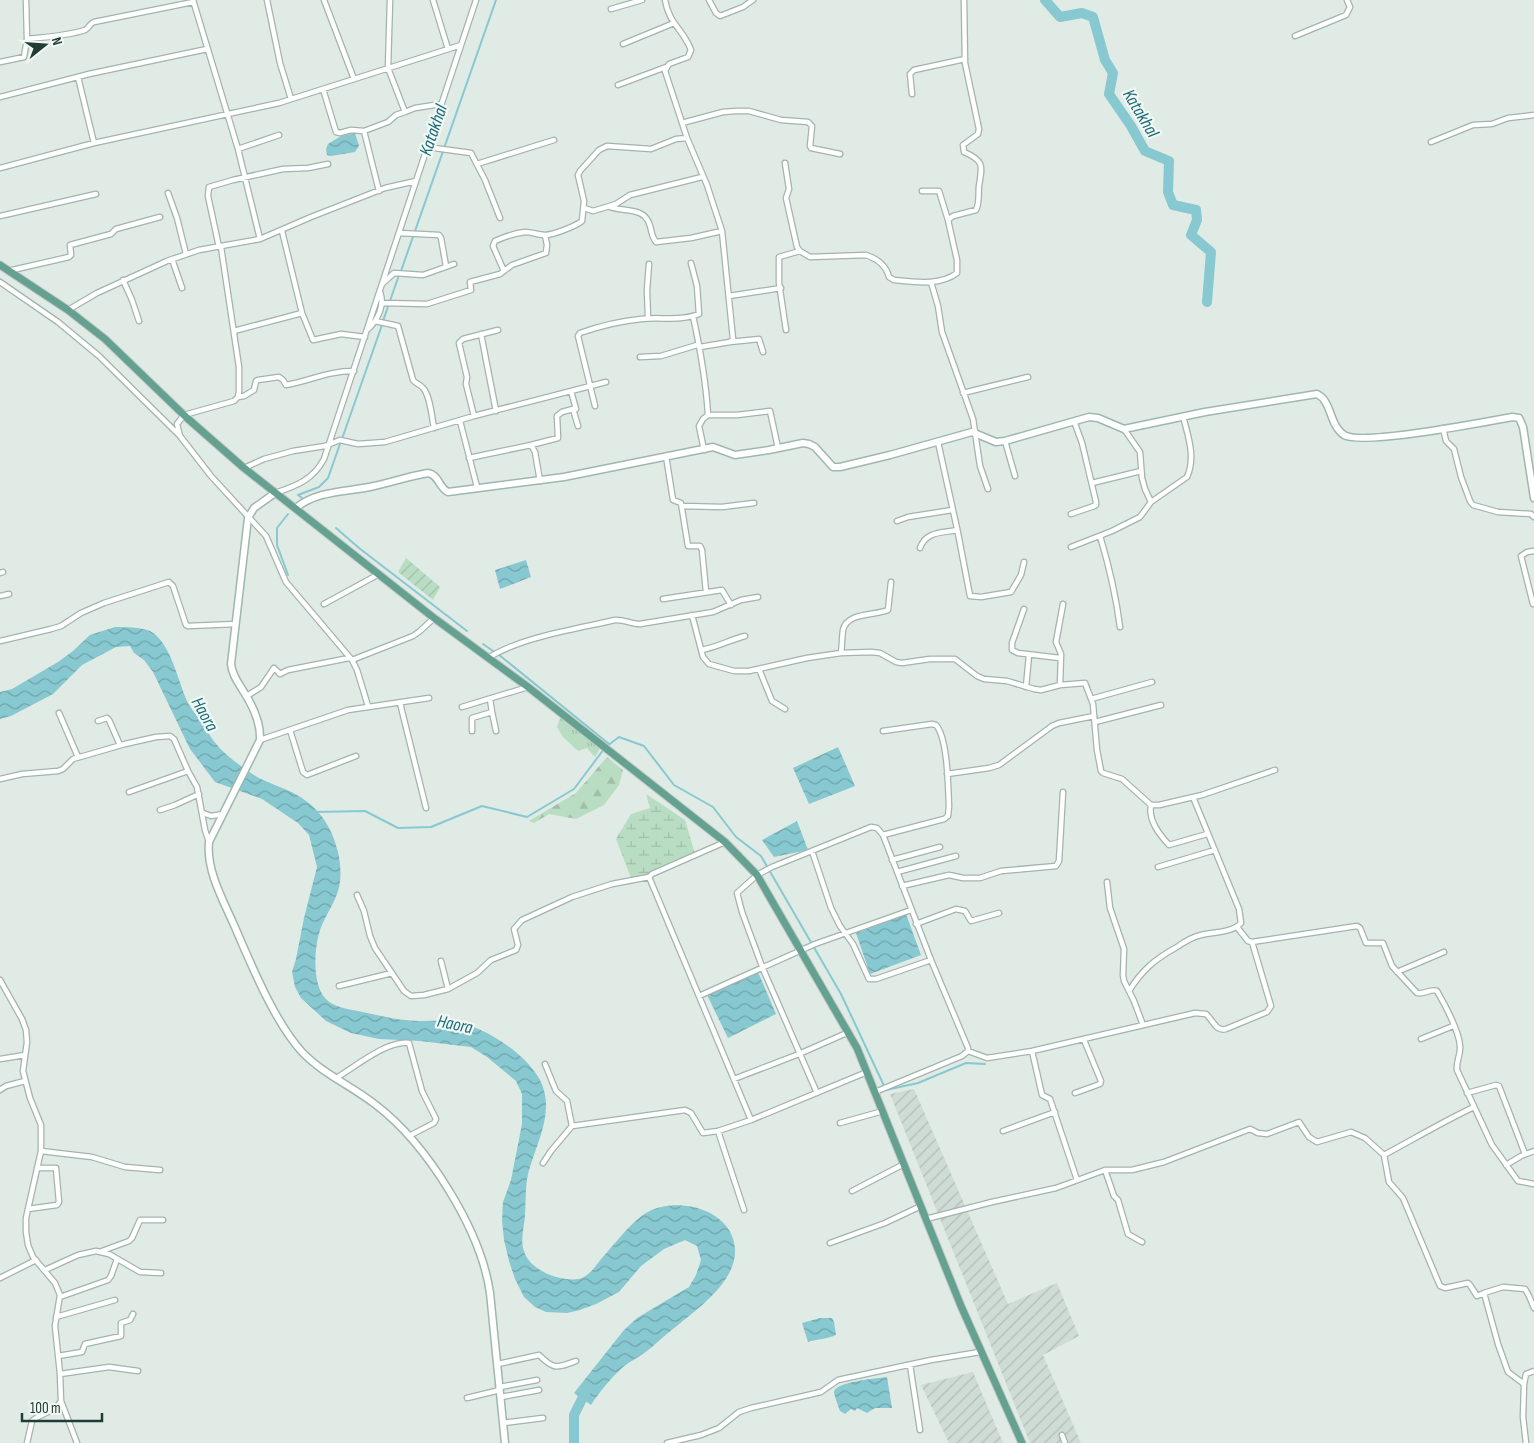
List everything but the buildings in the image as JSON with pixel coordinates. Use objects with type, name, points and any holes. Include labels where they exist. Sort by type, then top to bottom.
[{"type":"main road","points":[[0,265],[68,310],[105,339],[184,415],[244,468],[434,618],[528,687],[628,765],[724,842],[757,875],[804,949],[849,1032],[866,1072],[878,1091],[883,1111],[980,1352],[1022,1443]]},
{"type":"street","points":[[0,62],[24,57],[27,39],[26,0]]},
{"type":"street","points":[[268,0],[282,69],[291,100]]},
{"type":"street","points":[[324,0],[354,79]]},
{"type":"street","points":[[390,0],[388,68],[405,112]]},
{"type":"street","points":[[433,0],[448,49]]},
{"type":"street","points":[[367,330],[375,321],[383,305],[380,291],[476,0]]},
{"type":"street","points":[[611,9],[642,0]]},
{"type":"street","points":[[618,85],[666,67],[691,54],[689,44],[670,17],[665,0]]},
{"type":"street","points":[[708,0],[720,16],[743,7],[753,0]]},
{"type":"street","points":[[948,220],[953,216],[973,212],[979,205],[979,187],[982,170],[977,158],[964,152],[963,149],[963,145],[978,134],[979,129],[965,59],[964,0]]},
{"type":"street","points":[[1295,36],[1346,15],[1350,7],[1347,0]]},
{"type":"street","points":[[27,39],[44,38],[78,31],[85,29],[94,22],[193,1],[226,115],[238,149],[260,239]]},
{"type":"street","points":[[623,44],[674,24]]},
{"type":"street","points":[[0,168],[94,143],[291,100],[461,45]]},
{"type":"street","points":[[0,97],[78,77],[207,49]]},
{"type":"street","points":[[912,94],[910,74],[914,70],[965,59]]},
{"type":"street","points":[[666,67],[687,138],[722,231],[733,339],[730,342]]},
{"type":"street","points":[[78,77],[94,143]]},
{"type":"street","points":[[323,89],[336,132],[340,133],[351,130],[364,131],[388,122],[396,115],[415,108],[441,104]]},
{"type":"street","points":[[682,122],[723,112],[736,111],[756,113],[781,120],[808,122],[812,126],[811,148],[840,154]]},
{"type":"street","points":[[1431,142],[1473,125],[1492,124],[1508,118],[1534,115]]},
{"type":"street","points":[[364,131],[379,191]]},
{"type":"street","points":[[238,149],[279,135]]},
{"type":"street","points":[[504,271],[493,246],[495,241],[526,232],[545,235],[552,234],[575,226],[582,221],[584,208],[578,175],[602,148],[612,146],[651,149],[676,139],[687,138]]},
{"type":"street","points":[[477,164],[554,140]]},
{"type":"street","points":[[427,147],[471,153],[500,218]]},
{"type":"street","points":[[784,163],[789,189],[786,198],[797,246],[800,251],[810,257],[866,255],[884,265],[888,270],[889,277],[894,280],[931,282],[944,280],[958,273],[948,220],[943,211],[939,191],[922,191]]},
{"type":"street","points":[[180,436],[178,424],[184,415],[234,402],[238,397],[239,367],[234,331],[208,188],[245,177],[328,164]]},
{"type":"street","points":[[584,208],[593,211],[610,206],[630,194],[702,177]]},
{"type":"street","points":[[68,310],[123,280],[172,259],[186,254],[260,239],[379,191],[402,183],[416,181]]},
{"type":"street","points":[[168,193],[177,218],[186,254]]},
{"type":"street","points":[[0,216],[96,194]]},
{"type":"street","points":[[610,206],[620,210],[631,210],[646,218],[656,242],[691,238],[722,231]]},
{"type":"street","points":[[8,270],[68,257],[71,255],[70,244],[111,234],[116,228],[160,217]]},
{"type":"street","points":[[282,231],[302,313],[313,340],[341,334],[365,337]]},
{"type":"street","points":[[399,233],[439,235],[446,266]]},
{"type":"street","points":[[383,305],[427,304],[471,290],[470,282],[500,274],[512,265],[546,253],[545,235]]},
{"type":"street","points":[[786,330],[779,278],[779,257],[800,251]]},
{"type":"street","points":[[172,259],[182,288]]},
{"type":"street","points":[[594,406],[578,336],[580,333],[613,323],[699,314],[697,286],[691,263]]},
{"type":"street","points":[[382,285],[394,273],[423,275],[454,264]]},
{"type":"street","points":[[648,318],[647,290],[649,264]]},
{"type":"street","points":[[123,280],[139,321]]},
{"type":"street","points":[[0,282],[58,322],[99,356],[180,436],[211,476],[248,518],[262,530],[270,541],[286,582],[357,670],[368,706]]},
{"type":"street","points":[[931,282],[938,306],[942,332],[973,419],[980,466],[988,489]]},
{"type":"street","points":[[729,296],[781,288]]},
{"type":"street","points":[[209,842],[260,740],[257,718],[247,696],[231,670],[248,518],[254,508],[275,493],[298,485],[314,474],[324,458],[367,330],[383,305],[380,291]]},
{"type":"street","points":[[234,331],[302,313]]},
{"type":"street","points":[[693,316],[700,348],[708,415]]},
{"type":"street","points":[[375,321],[396,324],[398,326],[415,383],[424,389],[427,397],[434,428]]},
{"type":"street","points":[[474,416],[466,384],[467,377],[458,343],[463,339],[498,330]]},
{"type":"street","points":[[481,334],[496,410]]},
{"type":"street","points":[[640,357],[661,356],[698,345],[700,348],[758,339],[762,352]]},
{"type":"street","points":[[238,397],[254,390],[258,380],[279,377],[282,378],[286,385],[300,383],[306,379],[330,373],[354,371]]},
{"type":"street","points":[[964,393],[1028,377]]},
{"type":"street","points":[[244,468],[264,459],[340,440],[364,444],[385,442],[496,410],[606,382]]},
{"type":"street","points":[[469,458],[558,438],[557,416],[562,412],[576,409],[571,391]]},
{"type":"street","points":[[1124,429],[1204,412],[1317,394],[1322,396],[1325,401],[1338,430],[1352,438],[1372,438],[1512,417],[1519,418],[1523,427],[1534,498]]},
{"type":"street","points":[[573,409],[578,426]]},
{"type":"street","points":[[704,450],[699,426],[708,415],[737,415],[770,410],[778,448]]},
{"type":"street","points":[[1071,547],[1140,517],[1151,502],[1181,483],[1187,477],[1190,470],[1192,453],[1183,416]]},
{"type":"street","points":[[296,508],[312,498],[342,490],[374,486],[428,472],[435,475],[445,491],[540,481],[713,447],[735,455],[803,443],[815,447],[833,467],[938,442],[964,433],[974,432],[996,442],[1005,441],[1089,417],[1098,418],[1124,429],[1140,452],[1145,490],[1151,502]]},
{"type":"street","points":[[460,421],[476,487]]},
{"type":"street","points":[[1071,514],[1096,505],[1082,442],[1074,421]]},
{"type":"street","points":[[1443,428],[1446,441],[1454,449],[1461,477],[1473,505],[1498,512],[1531,514],[1534,517]]},
{"type":"street","points":[[1005,441],[1015,476]]},
{"type":"street","points":[[938,442],[970,596],[996,596],[1011,592],[1021,575],[1024,562]]},
{"type":"street","points":[[531,445],[540,481]]},
{"type":"street","points":[[666,456],[673,500],[681,501],[688,546],[700,546],[702,550],[706,592]]},
{"type":"street","points":[[1092,483],[1141,471]]},
{"type":"street","points":[[682,506],[722,507],[754,502]]},
{"type":"street","points":[[897,521],[908,517],[952,510]]},
{"type":"street","points":[[920,548],[923,541],[930,535],[957,530]]},
{"type":"street","points":[[1100,536],[1110,567],[1120,627]]},
{"type":"street","points":[[1533,604],[1521,556],[1526,552],[1534,551]]},
{"type":"street","points":[[324,604],[379,574]]},
{"type":"street","points":[[0,641],[60,626],[81,612],[169,582],[173,586],[186,625],[236,624]]},
{"type":"street","points":[[841,653],[846,623],[851,619],[888,610],[891,582]]},
{"type":"street","points":[[663,599],[722,590],[731,605]]},
{"type":"street","points":[[0,596],[9,594]]},
{"type":"street","points":[[488,658],[501,650],[521,643],[614,620],[619,619],[640,624],[721,610],[741,600],[758,597]]},
{"type":"street","points":[[1060,685],[1060,658],[1056,642],[1063,604]]},
{"type":"street","points":[[1024,609],[1011,647],[1014,652],[1060,658]]},
{"type":"street","points":[[692,615],[703,657],[709,664],[734,671],[749,671],[807,658],[841,653],[880,653],[896,662],[902,663],[930,659],[954,659],[977,676],[1007,681],[1041,690],[1060,685],[1085,683],[1095,719],[1097,750],[1103,774],[1122,779],[1151,805],[1193,797],[1274,770]]},
{"type":"street","points":[[247,696],[261,687],[274,668],[280,674],[288,670],[350,659],[413,636],[434,618]]},
{"type":"street","points":[[702,650],[717,647],[728,641],[745,636]]},
{"type":"street","points":[[1026,687],[1029,654]]},
{"type":"street","points":[[759,669],[772,701],[785,709]]},
{"type":"street","points":[[1091,699],[1152,682]]},
{"type":"street","points":[[462,707],[528,687]]},
{"type":"street","points":[[260,740],[348,710],[429,698]]},
{"type":"street","points":[[490,699],[496,731]]},
{"type":"street","points":[[400,703],[426,808]]},
{"type":"street","points":[[947,774],[989,768],[999,764],[1059,723],[1095,719],[1161,705]]},
{"type":"street","points":[[472,731],[472,718],[492,712]]},
{"type":"street","points":[[59,713],[78,757]]},
{"type":"street","points":[[98,720],[107,718],[109,720],[120,745]]},
{"type":"street","points":[[883,731],[936,725],[941,733],[944,744],[949,806],[947,818],[883,835]]},
{"type":"street","points":[[290,730],[303,772],[307,775],[356,756]]},
{"type":"street","points":[[0,778],[63,769],[70,760],[120,745],[156,737],[170,736],[174,739],[188,771],[196,783],[209,842],[209,856],[221,893],[255,971],[281,1022],[312,1062],[376,1105],[409,1136],[443,1183],[479,1249],[488,1275],[505,1443]]},
{"type":"street","points":[[128,792],[188,771]]},
{"type":"street","points":[[902,886],[949,875],[963,878],[980,878],[1000,871],[1056,866],[1059,861],[1063,792]]},
{"type":"street","points":[[160,810],[199,794]]},
{"type":"street","points":[[1131,988],[1150,964],[1186,941],[1202,934],[1240,926],[1242,921],[1239,909],[1193,797]]},
{"type":"street","points":[[1151,805],[1151,817],[1161,836],[1169,845],[1207,834]]},
{"type":"street","points":[[203,813],[211,816],[224,812]]},
{"type":"street","points":[[817,1093],[763,969],[737,896],[738,891],[757,875],[772,867],[871,827],[876,828],[883,835],[916,924],[966,1041],[968,1051]]},
{"type":"street","points":[[357,895],[364,911],[370,936],[404,991],[411,996],[424,995],[448,989],[476,973],[491,960],[516,950],[518,945],[514,929],[522,920],[579,894],[612,884],[649,877],[724,842]]},
{"type":"street","points":[[892,860],[940,846]]},
{"type":"street","points":[[1158,867],[1215,850]]},
{"type":"street","points":[[812,851],[831,908],[840,926],[854,944],[866,976],[872,980],[931,960]]},
{"type":"street","points":[[896,872],[956,856]]},
{"type":"street","points":[[649,877],[751,1120]]},
{"type":"street","points":[[1107,882],[1110,908],[1124,949],[1122,975],[1131,988],[1143,1025]]},
{"type":"street","points":[[916,924],[956,909],[965,911],[971,921],[999,913]]},
{"type":"street","points":[[699,996],[763,969],[815,944],[911,910]]},
{"type":"street","points":[[1237,927],[1248,941],[1252,942],[1357,926],[1360,928],[1366,943],[1383,943],[1392,966],[1419,994],[1436,990],[1453,1026],[1460,1047],[1456,1065],[1492,1145],[1518,1181],[1534,1184]]},
{"type":"street","points":[[968,1051],[987,1058],[1032,1051],[1201,1013],[1210,1018],[1218,1029],[1222,1030],[1267,1012],[1271,1006],[1252,942]]},
{"type":"street","points":[[1397,972],[1444,952]]},
{"type":"street","points":[[441,961],[448,989]]},
{"type":"street","points":[[339,986],[392,973]]},
{"type":"street","points":[[0,980],[24,1024],[27,1036],[23,1067],[25,1081],[30,1098],[40,1118],[42,1131],[41,1151],[28,1209],[26,1232],[28,1245],[36,1260],[57,1287],[60,1297],[56,1317],[56,1333],[61,1401],[77,1443]]},
{"type":"street","points":[[1420,1039],[1453,1026]]},
{"type":"street","points":[[734,1079],[849,1032]]},
{"type":"street","points":[[1076,1093],[1100,1084],[1101,1081],[1084,1040]]},
{"type":"street","points":[[336,1078],[382,1050],[402,1042],[409,1043],[422,1091],[436,1119],[434,1123],[409,1136]]},
{"type":"street","points":[[878,1091],[962,1056],[968,1051]]},
{"type":"street","points":[[1032,1051],[1042,1095],[1050,1098],[1077,1180]]},
{"type":"street","points":[[0,1059],[25,1056]]},
{"type":"street","points":[[545,1064],[556,1091],[567,1101],[572,1126]]},
{"type":"street","points":[[544,1163],[550,1151],[572,1126],[686,1110],[691,1113],[703,1133],[718,1131],[751,1120],[866,1072]]},
{"type":"street","points":[[0,1090],[6,1086],[25,1081]]},
{"type":"street","points":[[1467,1093],[1499,1086],[1525,1154]]},
{"type":"street","points":[[1384,1155],[1444,1121],[1474,1107]]},
{"type":"street","points":[[840,1123],[883,1111]]},
{"type":"street","points":[[1003,1131],[1054,1112]]},
{"type":"street","points":[[926,1219],[1040,1192],[1105,1170],[1132,1170],[1146,1167],[1171,1160],[1246,1130],[1250,1129],[1258,1133],[1267,1134],[1297,1122],[1301,1123],[1313,1140],[1321,1142],[1347,1133],[1356,1133],[1365,1138],[1384,1155],[1389,1182],[1403,1198],[1440,1286],[1445,1288],[1468,1283],[1477,1296],[1504,1286],[1525,1289],[1530,1296],[1534,1308]]},
{"type":"street","points":[[718,1131],[744,1210]]},
{"type":"street","points":[[41,1151],[92,1157],[125,1167],[160,1170]]},
{"type":"street","points":[[1506,1165],[1534,1151]]},
{"type":"street","points":[[852,1191],[904,1164]]},
{"type":"street","points":[[28,1209],[57,1205],[59,1202],[56,1168],[37,1168]]},
{"type":"street","points":[[1105,1170],[1114,1196],[1118,1200],[1128,1233],[1142,1242]]},
{"type":"street","points":[[830,1242],[885,1223],[921,1206]]},
{"type":"street","points":[[45,1270],[89,1251],[101,1251],[129,1241],[142,1219],[164,1220]]},
{"type":"street","points":[[101,1251],[140,1272],[162,1273]]},
{"type":"street","points":[[60,1297],[108,1280],[116,1259]]},
{"type":"street","points":[[0,1278],[36,1260]]},
{"type":"street","points":[[1484,1294],[1508,1372],[1524,1384]]},
{"type":"street","points":[[56,1317],[115,1300]]},
{"type":"street","points":[[58,1356],[82,1352],[85,1344],[120,1336],[121,1323],[130,1320],[133,1314]]},
{"type":"street","points":[[668,1443],[701,1435],[719,1428],[739,1412],[751,1408],[821,1392],[840,1379],[980,1352]]},
{"type":"street","points":[[498,1364],[539,1355],[550,1365],[562,1366],[576,1361]]},
{"type":"street","points":[[910,1365],[920,1430]]},
{"type":"street","points":[[60,1374],[109,1367],[138,1371]]},
{"type":"street","points":[[1526,1443],[1523,1417],[1524,1384],[1526,1374],[1534,1371]]},
{"type":"street","points":[[467,1398],[537,1380]]},
{"type":"street","points":[[500,1391],[539,1390]]},
{"type":"street","points":[[27,1443],[32,1421],[56,1407],[61,1401]]},
{"type":"street","points":[[503,1423],[543,1418]]},
{"type":"street","points":[[1062,1435],[1065,1443]]},
{"type":"shaded area","points":[[914,1089],[1008,1304],[1057,1283],[1079,1336],[1043,1355],[1081,1443],[1030,1443],[890,1094]]},
{"type":"shaded area","points":[[973,1372],[1003,1443],[949,1443],[921,1385]]},
{"type":"green space","points":[[406,558],[440,587],[433,600],[398,572]]},
{"type":"green space","points":[[561,715],[600,748],[595,757],[587,748],[578,751],[563,737],[557,727]]},
{"type":"green space","points":[[607,757],[623,770],[619,785],[604,805],[576,819],[549,814],[534,823],[529,821],[576,793]]},
{"type":"green space","points":[[646,794],[685,820],[695,854],[646,878],[631,878],[616,839],[631,814],[650,808]]},
{"type":"water","points":[[355,133],[359,146],[355,152],[327,155],[326,149],[328,144],[341,136]]},
{"type":"water","points":[[526,560],[531,577],[500,589],[495,570]]},
{"type":"water","points":[[115,627],[142,629],[150,631],[158,637],[169,654],[189,705],[221,749],[237,764],[256,776],[306,801],[314,807],[326,823],[338,852],[341,873],[339,889],[322,925],[317,942],[316,974],[321,992],[326,999],[341,1007],[388,1018],[412,1021],[448,1021],[474,1027],[513,1050],[524,1059],[540,1080],[546,1104],[545,1116],[540,1139],[528,1174],[522,1238],[525,1254],[531,1263],[556,1277],[567,1279],[582,1278],[591,1272],[640,1217],[658,1208],[672,1205],[701,1209],[714,1215],[732,1235],[735,1249],[734,1261],[722,1284],[703,1304],[649,1350],[623,1367],[591,1405],[574,1393],[624,1330],[637,1318],[689,1287],[696,1275],[701,1260],[697,1246],[685,1240],[664,1249],[641,1266],[619,1292],[580,1310],[567,1313],[546,1312],[535,1307],[524,1297],[509,1261],[502,1220],[503,1202],[511,1180],[522,1124],[522,1094],[516,1081],[487,1057],[471,1047],[420,1041],[379,1039],[351,1033],[326,1021],[301,998],[295,987],[292,972],[317,867],[309,835],[298,823],[262,799],[215,782],[190,749],[153,672],[144,660],[134,653],[130,646],[116,647],[82,665],[53,694],[11,716],[0,719],[0,692],[12,689],[58,662],[90,635]]},
{"type":"water","points":[[838,747],[855,786],[809,804],[793,768]]},
{"type":"water","points":[[797,821],[808,850],[774,857],[762,840]]},
{"type":"water","points":[[906,914],[921,955],[870,974],[856,933]]},
{"type":"water","points":[[758,972],[776,1014],[728,1038],[707,995]]},
{"type":"water","points":[[820,1318],[832,1318],[836,1335],[808,1342],[802,1323]]},
{"type":"water","points":[[887,1377],[892,1408],[875,1408],[867,1413],[857,1408],[855,1411],[851,1409],[845,1414],[840,1411],[834,1394],[836,1389],[849,1383]]},
{"type":"waterway","name":"Katakhal","points":[[401,271],[496,0]]},
{"type":"waterway","name":"Katakhal","points":[[1045,0],[1060,17],[1082,13],[1093,17],[1105,60],[1113,73],[1109,94],[1131,126],[1145,151],[1169,161],[1168,192],[1173,205],[1196,210],[1197,220],[1191,235],[1211,252],[1207,302]]},
{"type":"waterway","name":"Katakhal","points":[[383,321],[399,275]]},
{"type":"waterway","name":"Katakhal","points":[[343,436],[382,325]]},
{"type":"waterway","name":"Katakhal","points":[[298,495],[319,487],[328,478],[340,444]]},
{"type":"waterway","name":"Katakhal","points":[[298,495],[302,498]]},
{"type":"waterway","name":"Katakhal","points":[[288,514],[277,528],[277,545],[288,575]]},
{"type":"waterway","points":[[336,528],[359,548],[467,631]]},
{"type":"waterway","points":[[483,644],[493,651]]},
{"type":"waterway","points":[[498,654],[609,744]]},
{"type":"waterway","points":[[607,746],[619,737],[644,746],[674,785],[713,807],[736,837],[761,856],[841,994],[886,1090],[918,1083],[966,1063],[985,1064]]},
{"type":"waterway","points":[[316,812],[365,811],[398,828],[431,827],[482,806],[527,817],[574,789],[604,749]]},
{"type":"waterway","name":"Haora","points":[[574,1443],[574,1415],[588,1387]]}]
